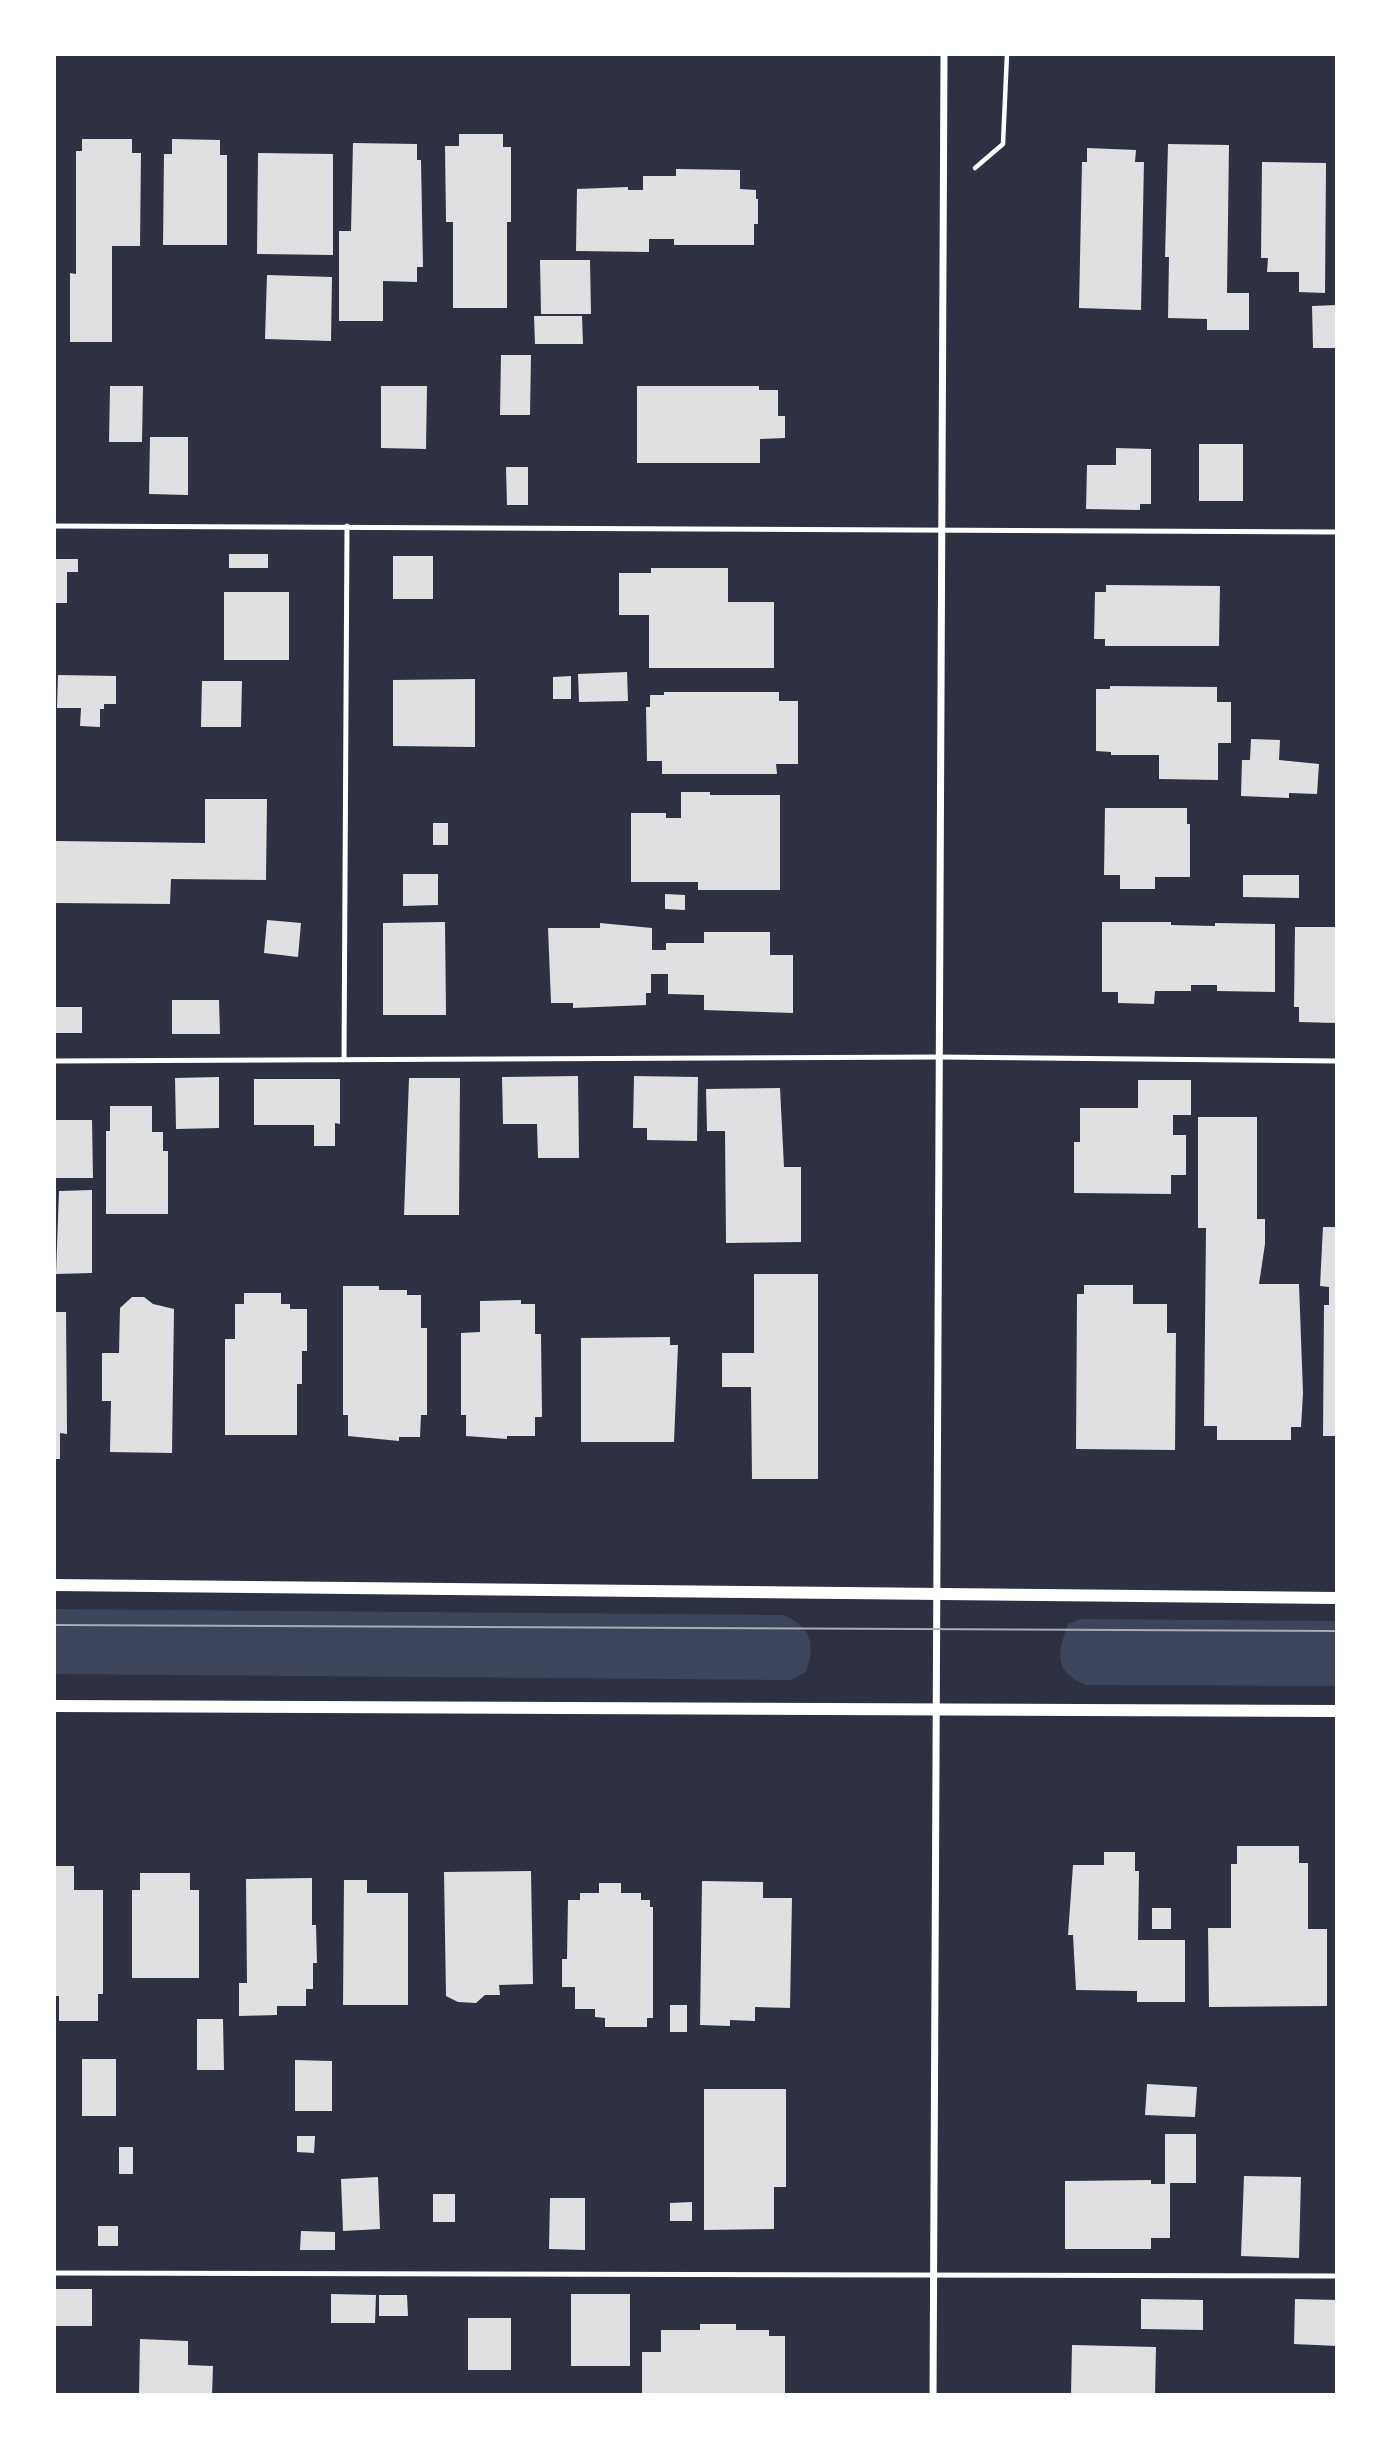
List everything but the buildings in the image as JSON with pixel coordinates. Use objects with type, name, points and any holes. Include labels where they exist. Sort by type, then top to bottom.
[{"type":"street","points":[[933,2395],[939,1595],[944,54]]},
{"type":"street","points":[[54,1585],[1337,1598]]},
{"type":"street","points":[[54,1706],[1337,1711]]},
{"type":"lane","points":[[54,526],[1337,532]]},
{"type":"lane","points":[[344,1060],[347,526]]},
{"type":"lane","points":[[54,1061],[939,1057],[1337,1062]]},
{"type":"lane","points":[[54,2273],[1337,2276]]},
{"type":"path","points":[[942,196],[1003,144],[1007,54]]},
{"type":"shaded area","points":[[54,1609],[783,1615],[805,1631],[811,1653],[806,1672],[791,1680],[54,1674]]},
{"type":"shaded area","points":[[1080,1619],[1337,1621],[1337,1686],[1086,1685],[1063,1668],[1060,1653],[1068,1624]]},
{"type":"tram line","points":[[54,1625],[1337,1631]]}]
